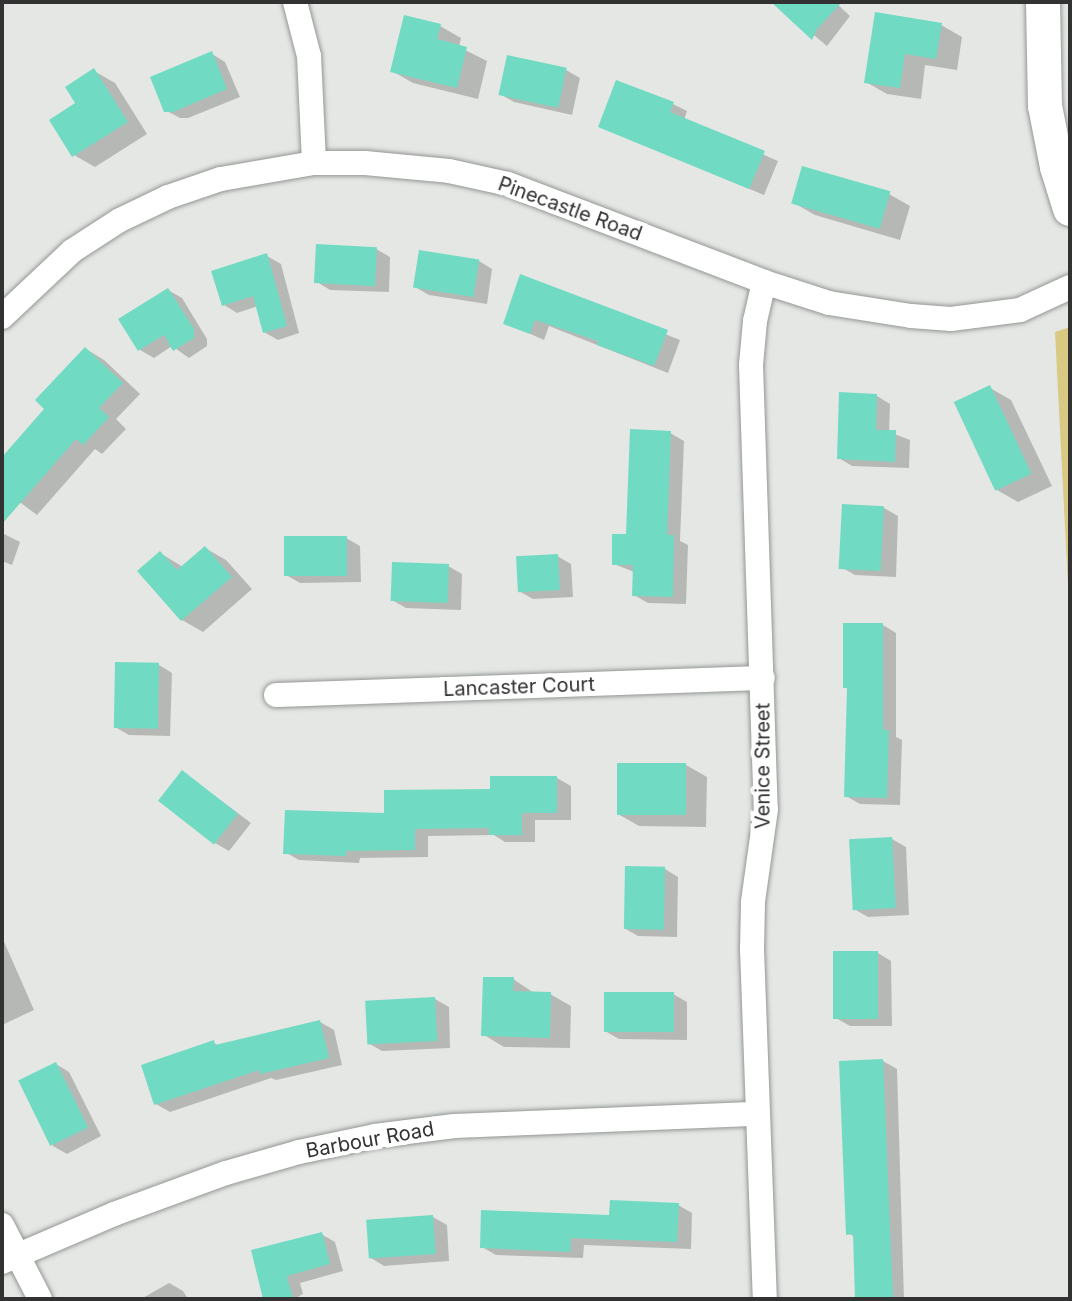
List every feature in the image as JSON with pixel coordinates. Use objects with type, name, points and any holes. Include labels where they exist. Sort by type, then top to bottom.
[{"type":"main road","points":[[1043,2],[1045,106],[1057,167],[1070,209]]},
{"type":"street","points":[[295,2],[309,56],[314,163]]},
{"type":"street","name":"Pinecastle Road","points":[[2,317],[11,289],[120,220],[168,197],[221,179],[314,163],[365,163],[449,171],[508,184],[764,282],[829,303],[951,319],[1020,310],[1070,287]]},
{"type":"street","name":"Venice Street","points":[[764,282],[755,321],[751,365],[766,809],[753,902],[752,949],[765,1299]]},
{"type":"street","name":"Lancaster Court","points":[[276,695],[763,678]]},
{"type":"street","name":"Barbour Road","points":[[9,1258],[226,1173],[299,1152],[375,1136],[454,1126],[758,1114]]},
{"type":"street","points":[[2,1225],[9,1258],[40,1299]]},
{"type":"shaded area","points":[[1070,327],[1070,624],[1055,332]]},
{"type":"building","points":[[771,2],[842,2],[817,29],[812,40]]},
{"type":"building","points":[[875,12],[942,23],[936,59],[905,54],[900,88],[864,83]]},
{"type":"building","points":[[404,15],[441,24],[437,39],[467,47],[457,88],[390,72]]},
{"type":"building","points":[[212,51],[227,89],[173,112],[164,112],[150,77]]},
{"type":"building","points":[[507,55],[567,68],[558,108],[498,95]]},
{"type":"building","points":[[94,68],[128,122],[72,157],[49,120],[75,103],[65,87]]},
{"type":"building","points":[[616,80],[674,102],[670,112],[765,151],[749,189],[598,127]]},
{"type":"building","points":[[802,166],[890,191],[880,229],[791,203]]},
{"type":"building","points":[[316,244],[377,247],[375,286],[314,283]]},
{"type":"building","points":[[419,250],[479,260],[473,297],[413,288]]},
{"type":"building","points":[[267,253],[287,326],[263,333],[253,296],[222,306],[211,271]]},
{"type":"building","points":[[520,274],[668,330],[654,366],[597,345],[598,341],[535,320],[530,334],[503,324]]},
{"type":"building","points":[[168,288],[194,329],[194,338],[173,351],[164,335],[138,351],[118,319]]},
{"type":"building","points":[[85,347],[123,383],[99,408],[109,417],[83,445],[76,439],[2,524],[2,457],[44,409],[35,400]]},
{"type":"building","points":[[990,385],[1031,474],[995,491],[954,402]]},
{"type":"building","points":[[839,392],[877,394],[876,430],[896,430],[895,462],[837,459]]},
{"type":"building","points":[[630,429],[671,431],[667,535],[674,535],[673,597],[632,596],[633,565],[612,565],[612,534],[626,534]]},
{"type":"building","points":[[842,504],[884,506],[881,571],[839,569]]},
{"type":"building","points":[[284,536],[347,536],[347,576],[284,576]]},
{"type":"building","points":[[205,546],[232,577],[181,621],[137,571],[160,551],[177,570]]},
{"type":"building","points":[[558,554],[560,590],[518,592],[516,556]]},
{"type":"building","points":[[392,562],[449,564],[448,603],[391,601]]},
{"type":"building","points":[[843,623],[883,623],[883,730],[889,730],[887,798],[844,797],[847,688],[843,688]]},
{"type":"building","points":[[115,662],[159,663],[158,729],[114,728]]},
{"type":"building","points":[[617,763],[686,763],[686,815],[617,815]]},
{"type":"building","points":[[182,770],[238,814],[214,844],[158,801]]},
{"type":"building","points":[[490,776],[557,776],[557,813],[522,813],[522,835],[489,835],[489,828],[415,829],[415,850],[346,851],[346,856],[283,854],[285,810],[384,813],[384,790],[490,789]]},
{"type":"building","points":[[892,837],[896,908],[853,910],[849,839]]},
{"type":"building","points":[[625,866],[665,867],[664,930],[624,929]]},
{"type":"building","points":[[833,951],[878,951],[878,1019],[833,1019]]},
{"type":"building","points":[[483,977],[514,977],[513,991],[551,992],[550,1038],[481,1036]]},
{"type":"building","points":[[604,992],[674,992],[674,1032],[604,1032]]},
{"type":"building","points":[[435,997],[437,1041],[367,1045],[365,1001]]},
{"type":"building","points":[[320,1020],[329,1058],[260,1074],[259,1070],[154,1105],[141,1065],[214,1040],[215,1045]]},
{"type":"building","points":[[883,1059],[893,1299],[855,1299],[853,1234],[846,1235],[839,1061]]},
{"type":"building","points":[[56,1062],[88,1128],[50,1146],[18,1080]]},
{"type":"building","points":[[610,1200],[679,1203],[677,1242],[571,1238],[570,1252],[480,1248],[481,1210],[609,1215]]},
{"type":"building","points":[[433,1215],[436,1254],[369,1259],[366,1220]]},
{"type":"building","points":[[322,1232],[330,1264],[287,1276],[293,1299],[263,1299],[251,1250]]}]
